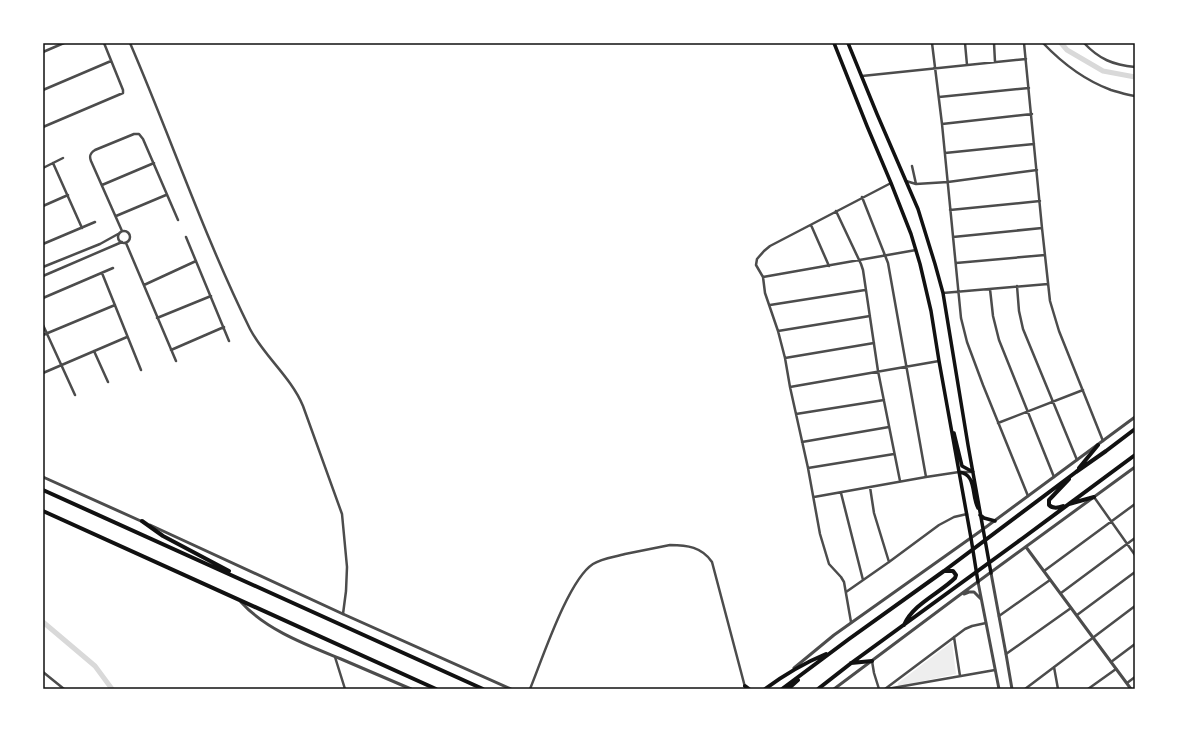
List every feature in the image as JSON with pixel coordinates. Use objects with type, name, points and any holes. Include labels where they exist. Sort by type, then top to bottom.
[{"type":"main road","points":[[834,43],[891,183],[916,250],[931,311],[938,361],[950,419],[978,582]]},
{"type":"main road","points":[[848,43],[918,209],[928,238],[943,293],[982,530],[991,573]]},
{"type":"main road","points":[[950,419],[953,426],[961,463],[964,468],[973,472]]},
{"type":"main road","points":[[788,689],[830,653],[944,571],[1135,429]]},
{"type":"main road","points":[[1094,497],[1056,508],[1049,505],[1049,500],[1076,472],[1098,445]]},
{"type":"main road","points":[[818,689],[1135,455]]},
{"type":"main road","points":[[959,472],[967,475],[971,479],[975,502],[980,513],[984,518],[995,521]]},
{"type":"main road","points":[[43,490],[483,689]]},
{"type":"main road","points":[[43,511],[436,689]]},
{"type":"main road","points":[[142,521],[163,536],[216,563],[240,578]]},
{"type":"main road","points":[[904,625],[908,617],[916,609],[955,578],[956,575],[953,571],[944,571]]},
{"type":"main road","points":[[765,689],[789,672],[811,660],[830,653]]},
{"type":"main road","points":[[850,664],[872,661]]},
{"type":"main road","points":[[782,689],[818,663]]},
{"type":"street","points":[[43,52],[64,43]]},
{"type":"street","points":[[43,127],[123,93],[104,43]]},
{"type":"street","points":[[130,43],[217,257],[250,329],[260,345],[300,398],[303,406],[342,514],[346,591],[342,614]]},
{"type":"street","points":[[932,43],[942,124],[961,318],[967,342],[1028,497]]},
{"type":"street","points":[[965,43],[967,65]]},
{"type":"street","points":[[994,43],[995,62]]},
{"type":"street","points":[[1024,43],[1050,301],[1059,331],[1103,441]]},
{"type":"street","points":[[1043,43],[1068,67],[1079,74],[1104,87],[1135,96]]},
{"type":"street","points":[[1084,43],[1109,62],[1135,67]]},
{"type":"street","points":[[862,76],[1026,59]]},
{"type":"street","points":[[43,90],[112,61]]},
{"type":"street","points":[[939,96],[1029,88]]},
{"type":"street","points":[[942,124],[1032,114]]},
{"type":"street","points":[[122,231],[91,161],[90,153],[130,135],[139,134],[143,139],[178,220]]},
{"type":"street","points":[[945,153],[1034,144]]},
{"type":"street","points":[[43,168],[63,158]]},
{"type":"street","points":[[53,163],[82,228]]},
{"type":"street","points":[[102,185],[154,163]]},
{"type":"street","points":[[912,166],[916,184]]},
{"type":"street","points":[[906,182],[916,184],[948,182],[1037,170]]},
{"type":"street","points":[[851,622],[844,582],[829,564],[820,534],[814,497],[785,358],[770,305],[765,293],[763,277],[756,265],[757,258],[770,246],[891,183]]},
{"type":"street","points":[[43,206],[68,195]]},
{"type":"street","points":[[116,216],[166,195]]},
{"type":"street","points":[[862,197],[886,255],[926,477]]},
{"type":"street","points":[[950,210],[1040,201]]},
{"type":"street","points":[[836,211],[860,261],[864,278],[878,371],[900,481]]},
{"type":"street","points":[[43,244],[95,222]]},
{"type":"street","points":[[811,225],[828,266]]},
{"type":"street","points":[[953,237],[1042,228]]},
{"type":"street","points":[[43,268],[100,244],[124,230],[129,233],[130,238],[126,243]]},
{"type":"street","points":[[118,234],[118,239],[126,243]]},
{"type":"street","points":[[186,237],[229,341]]},
{"type":"street","points":[[43,276],[122,242]]},
{"type":"street","points":[[126,243],[176,361]]},
{"type":"street","points":[[100,244],[103,250]]},
{"type":"street","points":[[763,277],[916,250]]},
{"type":"street","points":[[956,263],[1045,255]]},
{"type":"street","points":[[144,285],[196,261]]},
{"type":"street","points":[[43,298],[113,268]]},
{"type":"street","points":[[102,273],[141,370]]},
{"type":"street","points":[[943,293],[1048,284]]},
{"type":"street","points":[[1016,286],[1023,329],[1077,460]]},
{"type":"street","points":[[990,289],[993,316],[999,340],[1054,478]]},
{"type":"street","points":[[770,305],[865,290]]},
{"type":"street","points":[[157,318],[211,296]]},
{"type":"street","points":[[43,335],[115,305]]},
{"type":"street","points":[[778,331],[870,316]]},
{"type":"street","points":[[43,325],[75,395]]},
{"type":"street","points":[[171,350],[224,327]]},
{"type":"street","points":[[43,373],[127,337]]},
{"type":"street","points":[[785,358],[874,343]]},
{"type":"street","points":[[94,351],[108,382]]},
{"type":"street","points":[[790,386],[938,361]]},
{"type":"street","points":[[998,423],[1083,390]]},
{"type":"street","points":[[796,414],[884,400]]},
{"type":"street","points":[[789,672],[818,647],[851,622],[876,606],[995,521],[1135,417]]},
{"type":"street","points":[[802,442],[889,427]]},
{"type":"street","points":[[808,468],[894,454]]},
{"type":"street","points":[[834,689],[1135,467]]},
{"type":"street","points":[[814,497],[900,481],[959,472],[973,472]]},
{"type":"street","points":[[43,477],[142,521],[342,614],[511,689]]},
{"type":"street","points":[[870,487],[877,521],[889,562]]},
{"type":"street","points":[[841,493],[863,580]]},
{"type":"street","points":[[1094,497],[1110,522],[1135,555]]},
{"type":"street","points":[[1044,571],[1135,504]]},
{"type":"street","points":[[846,592],[947,520],[967,514]]},
{"type":"street","points":[[1061,593],[1135,538]]},
{"type":"street","points":[[530,689],[558,618],[574,585],[586,569],[604,559],[670,545],[697,548],[709,557],[712,562],[747,688]]},
{"type":"street","points":[[1026,547],[1131,689]]},
{"type":"street","points":[[1077,615],[1135,572]]},
{"type":"street","points":[[991,573],[1012,689]]},
{"type":"street","points":[[999,616],[1051,580]]},
{"type":"street","points":[[978,582],[999,689]]},
{"type":"street","points":[[957,597],[964,593],[972,592],[982,600]]},
{"type":"street","points":[[240,600],[251,612],[265,623],[334,657],[412,689]]},
{"type":"street","points":[[1024,689],[1135,606]]},
{"type":"street","points":[[1006,654],[1071,608]]},
{"type":"street","points":[[886,689],[954,637],[972,626],[986,623]]},
{"type":"street","points":[[954,637],[960,676]]},
{"type":"street","points":[[1111,662],[1135,644]]},
{"type":"street","points":[[334,657],[345,689]]},
{"type":"street","points":[[872,661],[879,689]]},
{"type":"street","points":[[1054,667],[1058,689]]},
{"type":"street","points":[[1088,689],[1116,669]]},
{"type":"street","points":[[886,689],[995,670]]},
{"type":"street","points":[[43,672],[64,689]]},
{"type":"street","points":[[1127,683],[1135,677]]},
{"type":"shaded area","points":[[952,642],[956,674],[900,686],[898,685],[898,683]]},
{"type":"waterway","points":[[1061,43],[1067,50],[1103,71],[1135,77]]},
{"type":"waterway","points":[[43,622],[95,666],[112,689]]}]
